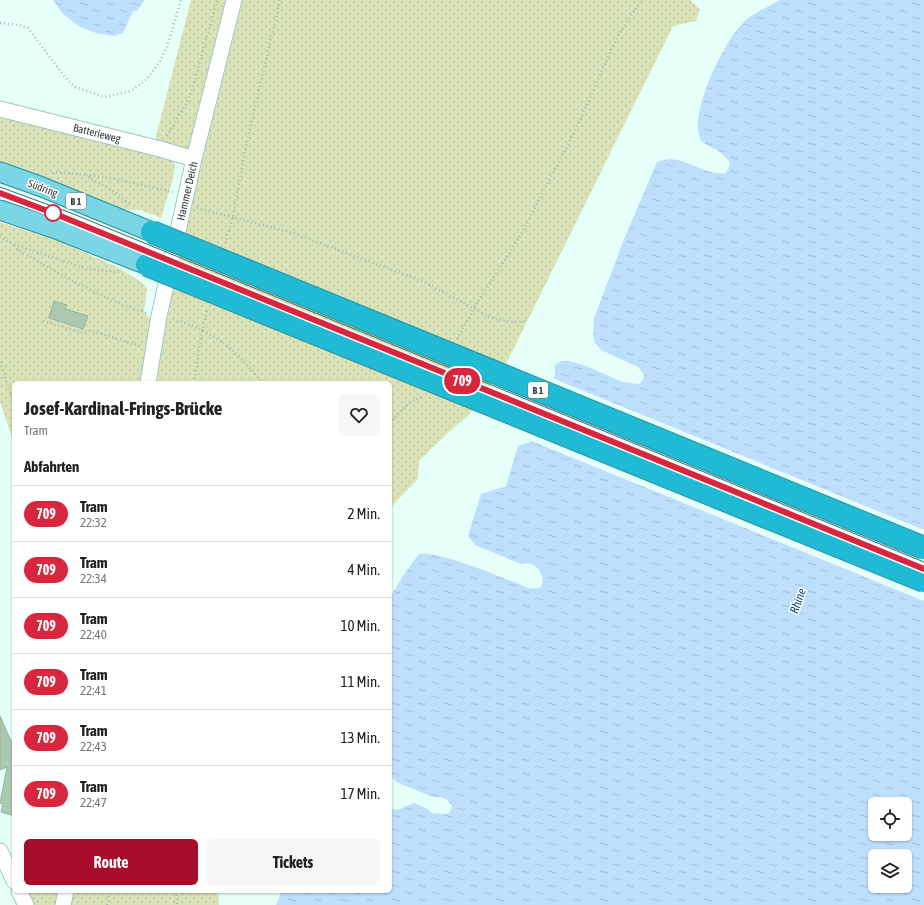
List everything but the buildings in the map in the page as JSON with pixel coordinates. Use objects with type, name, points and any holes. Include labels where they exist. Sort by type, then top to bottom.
[{"type":"highway","name":"B 1","points":[[152,232],[924,548]]},
{"type":"highway","points":[[146,265],[924,581]]},
{"type":"main road","name":"Südring","points":[[0,172],[42,187],[152,232]]},
{"type":"main road","points":[[0,210],[56,229],[146,265]]},
{"type":"street","name":"Hammer Deich","points":[[148,381],[159,316],[194,159],[234,0]]},
{"type":"street","name":"Batterieweg","points":[[0,109],[194,159]]},
{"type":"street","points":[[0,851],[12,877]]},
{"type":"street","points":[[20,893],[26,905]]},
{"type":"street","points":[[63,905],[66,893]]},
{"type":"path","points":[[0,22],[19,24],[28,28],[65,77],[75,87],[105,97],[131,91],[146,80],[159,62],[167,46],[181,0]]},
{"type":"path","points":[[160,149],[192,92],[212,13],[217,0]]},
{"type":"path","points":[[225,247],[233,217],[246,147],[280,0]]},
{"type":"path","points":[[474,308],[519,238],[577,127],[618,35],[642,0]]},
{"type":"path","points":[[47,176],[52,173],[59,172],[111,178],[187,195]]},
{"type":"path","points":[[86,175],[117,194],[134,208]]},
{"type":"path","points":[[196,208],[290,232],[422,281],[494,319],[514,322],[527,321]]},
{"type":"path","points":[[0,236],[13,244],[87,269],[121,272]]},
{"type":"path","points":[[13,244],[18,250],[128,307],[181,322],[202,331],[226,345],[261,381]]},
{"type":"path","points":[[194,381],[202,331],[208,306]]},
{"type":"path","points":[[44,321],[83,333],[92,331],[142,346]]},
{"type":"path","points":[[0,362],[12,398]]},
{"type":"path","points":[[107,905],[110,893]]},
{"type":"path","points":[[176,893],[177,905]]},
{"type":"green space","points":[[191,0],[229,0],[188,157],[154,144]]},
{"type":"green space","points":[[241,0],[690,0],[700,9],[696,21],[673,26],[509,358],[468,416],[419,461],[418,479],[392,506],[392,381],[154,381],[172,294],[168,293]]},
{"type":"green space","points":[[0,112],[166,155],[175,164],[173,179],[161,218],[140,210],[113,209],[0,162]]},
{"type":"green space","points":[[0,222],[64,243],[119,268],[143,283],[147,289],[144,312],[152,321],[142,381],[12,381],[12,437],[0,402]]},
{"type":"green space","points":[[28,893],[60,893],[58,905],[33,905]]},
{"type":"green space","points":[[72,893],[218,893],[219,905],[70,905]]},
{"type":"water","points":[[53,0],[145,0],[137,11],[133,11],[123,33],[114,36],[96,33],[80,27],[63,14]]},
{"type":"water","name":"Rhine","points":[[780,0],[924,0],[924,905],[276,905],[281,893],[392,893],[392,809],[397,810],[414,803],[428,809],[431,813],[447,814],[451,811],[452,806],[446,799],[441,797],[433,797],[396,782],[392,777],[392,595],[403,575],[419,554],[429,554],[454,560],[529,588],[535,589],[541,587],[541,573],[535,566],[526,563],[521,564],[475,545],[468,536],[481,494],[506,486],[518,446],[532,441],[555,375],[555,365],[562,361],[569,361],[584,365],[622,382],[639,384],[643,380],[644,375],[638,367],[601,350],[595,343],[593,335],[594,318],[625,237],[657,162],[667,159],[683,161],[707,171],[726,173],[730,163],[727,158],[701,141],[698,129],[698,117],[706,89],[726,46],[744,21]]},
{"type":"pier","points":[[552,378],[924,530],[924,601],[529,440]]},
{"type":"tram line","points":[[0,187],[71,213],[924,562]]},
{"type":"tram line","points":[[0,193],[53,213],[924,569]]},
{"type":"tram line","name":"709","points":[[0,193],[53,213],[924,569]]}]
